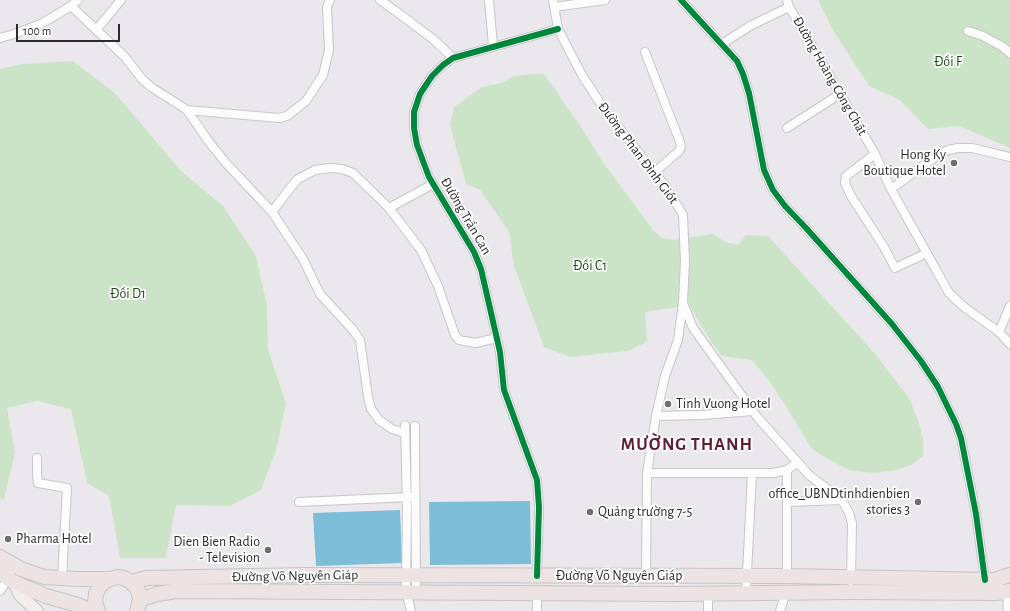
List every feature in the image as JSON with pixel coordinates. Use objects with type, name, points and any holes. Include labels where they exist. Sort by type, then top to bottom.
[{"type":"highway","points":[[0,557],[16,566],[44,577],[110,579]]},
{"type":"highway","name":"Đường Võ Nguyên Giáp","points":[[131,582],[146,578],[305,575],[787,576],[852,577],[911,585],[996,593],[1008,591]]},
{"type":"highway","name":"Đường Võ Nguyên Giáp","points":[[139,606],[157,594],[177,590],[537,593],[851,592],[911,585],[994,580],[1010,575]]},
{"type":"highway","points":[[537,576],[537,593]]},
{"type":"highway","points":[[786,592],[787,576]]},
{"type":"highway","points":[[98,611],[95,601],[99,587],[104,582],[117,577],[124,578],[136,587],[139,593],[139,606]]},
{"type":"highway","points":[[7,578],[46,596],[78,605],[90,611]]},
{"type":"main road","points":[[7,578],[20,595],[37,611]]},
{"type":"street","points":[[0,38],[41,24],[71,6],[78,0]]},
{"type":"street","points":[[97,29],[121,0]]},
{"type":"street","points":[[187,110],[279,118],[287,116],[306,101],[323,75],[329,50],[327,7],[330,0]]},
{"type":"street","points":[[380,0],[433,39],[453,58]]},
{"type":"street","points":[[489,0],[493,46]]},
{"type":"street","points":[[553,3],[605,0]]},
{"type":"street","points":[[681,0],[737,61],[749,93],[764,170],[773,190],[785,206],[892,324],[921,360],[938,387],[961,438],[976,514],[985,580]]},
{"type":"street","name":"Đường Phan Đình Giót","points":[[553,3],[558,29],[582,75],[604,109],[666,187],[683,215],[685,261],[683,303],[678,340],[666,376],[656,416],[647,473],[646,576]]},
{"type":"street","points":[[722,44],[788,4]]},
{"type":"street","name":"Đường Hoàng Công Chất","points":[[788,4],[875,154],[891,189],[949,293],[964,307],[999,332],[1010,344]]},
{"type":"street","points":[[71,6],[125,57],[142,79],[151,87],[187,110],[209,142],[226,163],[272,212],[303,259],[320,294],[353,330],[360,340],[368,397],[372,409],[379,420],[392,429],[405,429],[406,497],[411,575]]},
{"type":"street","name":"Đường Trần Can","points":[[537,576],[539,507],[537,480],[504,390],[497,338],[481,268],[474,252],[433,184],[417,145],[414,128],[414,112],[420,94],[432,76],[453,58],[558,29]]},
{"type":"street","points":[[968,31],[983,36],[1003,47],[1010,53]]},
{"type":"street","points":[[645,52],[681,147],[679,151],[655,172]]},
{"type":"street","points":[[787,128],[840,94]]},
{"type":"street","points":[[891,189],[938,154],[948,150],[972,148],[1010,158]]},
{"type":"street","points":[[875,154],[846,176],[845,183],[851,196],[884,247],[895,268],[927,253]]},
{"type":"street","points":[[272,212],[298,180],[316,170],[330,168],[342,169],[353,173],[389,208],[421,250],[438,286],[455,335],[459,340],[476,342],[497,338]]},
{"type":"street","points":[[389,208],[433,184]]},
{"type":"street","points":[[683,303],[693,328],[753,411],[810,475],[842,500],[849,513],[852,523],[851,592]]},
{"type":"street","points":[[999,332],[1010,306]]},
{"type":"street","points":[[656,416],[702,415],[753,411]]},
{"type":"street","points":[[411,591],[416,497],[415,426]]},
{"type":"street","points":[[37,458],[38,483],[67,488],[62,578]]},
{"type":"street","points":[[647,473],[773,473],[787,470],[798,462]]},
{"type":"street","points":[[787,470],[787,576]]},
{"type":"street","points":[[746,593],[752,473]]},
{"type":"street","points":[[299,502],[416,497]]},
{"type":"street","points":[[787,502],[842,500]]},
{"type":"street","points":[[0,591],[16,566]]},
{"type":"street","points":[[1008,591],[1008,611]]},
{"type":"street","points":[[780,611],[786,592]]},
{"type":"street","points":[[537,593],[537,611]]},
{"type":"street","points":[[708,593],[708,611]]},
{"type":"green space","name":"Đồi F","points":[[818,0],[1010,0],[1010,148],[959,126],[928,129],[900,100],[869,86],[834,32]]},
{"type":"green space","name":"Đồi D1","points":[[73,61],[116,94],[181,171],[223,206],[256,256],[267,306],[268,349],[286,404],[276,450],[261,490],[230,506],[176,505],[166,558],[120,558],[109,496],[87,483],[71,409],[37,401],[7,408],[15,452],[4,500],[0,498],[0,69],[23,64]]},
{"type":"green space","name":"Đồi C1","points":[[544,74],[581,127],[602,161],[653,230],[662,238],[674,240],[713,234],[725,242],[738,245],[746,235],[768,236],[876,355],[909,398],[919,423],[923,441],[923,456],[911,465],[896,470],[875,473],[849,470],[824,457],[811,448],[784,403],[767,378],[752,360],[722,356],[710,340],[689,305],[645,312],[647,342],[628,351],[570,357],[544,347],[514,266],[509,232],[480,190],[466,184],[450,125],[454,107],[482,87],[501,83],[514,76]]},
{"type":"water","points":[[530,501],[531,564],[430,565],[429,502]]},
{"type":"water","points":[[400,510],[402,563],[316,566],[313,513]]},
{"type":"cycle path","points":[[681,0],[737,61],[749,93],[764,170],[773,190],[785,206],[892,324],[921,361],[938,387],[961,438],[976,514],[985,580]]},
{"type":"cycle path","points":[[537,576],[539,507],[537,480],[504,390],[500,352],[481,269],[474,252],[429,177],[417,145],[414,128],[414,112],[420,94],[432,76],[453,58],[558,29]]},
{"type":"place","name":"Hong Ky Boutique Hotel","points":[[954,163]]},
{"type":"place","name":"Tinh Vuong Hotel","points":[[668,404]]},
{"type":"place","name":"office_UBNDtinhdienbien stories 3","points":[[918,502]]},
{"type":"place","name":"Quảng trường 7-5","points":[[590,512]]},
{"type":"place","name":"Pharma Hotel","points":[[8,539]]},
{"type":"place","name":"Dien Bien Radio - Television","points":[[268,550]]},
{"type":"district","name":"MƯỜNG THANH","points":[[687,445]]}]
